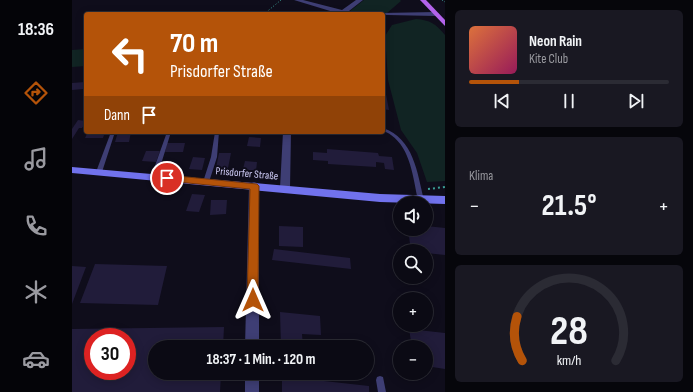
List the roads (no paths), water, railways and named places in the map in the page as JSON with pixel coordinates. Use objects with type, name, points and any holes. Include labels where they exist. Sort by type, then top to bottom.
[{"type":"main road","points":[[423,0],[445,24]]},
{"type":"main road","name":"Prisdorfer Straße","points":[[72,170],[393,199]]},
{"type":"main road","name":"Prisdorfer Straße","points":[[433,198],[445,196]]},
{"type":"main road","name":"Prisdorfer Straße","points":[[433,200],[445,200]]},
{"type":"street","points":[[297,0],[338,12]]},
{"type":"street","points":[[342,12],[360,0]]},
{"type":"street","points":[[385,14],[436,14]]},
{"type":"street","points":[[285,188],[287,134]]},
{"type":"street","points":[[252,340],[254,186]]},
{"type":"street","points":[[252,380],[252,392]]},
{"type":"lane","points":[[385,130],[393,133],[403,142],[409,154],[420,196]]},
{"type":"lane","points":[[99,172],[112,134]]},
{"type":"lane","points":[[154,177],[168,134]]},
{"type":"lane","points":[[206,182],[214,157],[217,134]]},
{"type":"lane","points":[[380,380],[382,392]]}]
